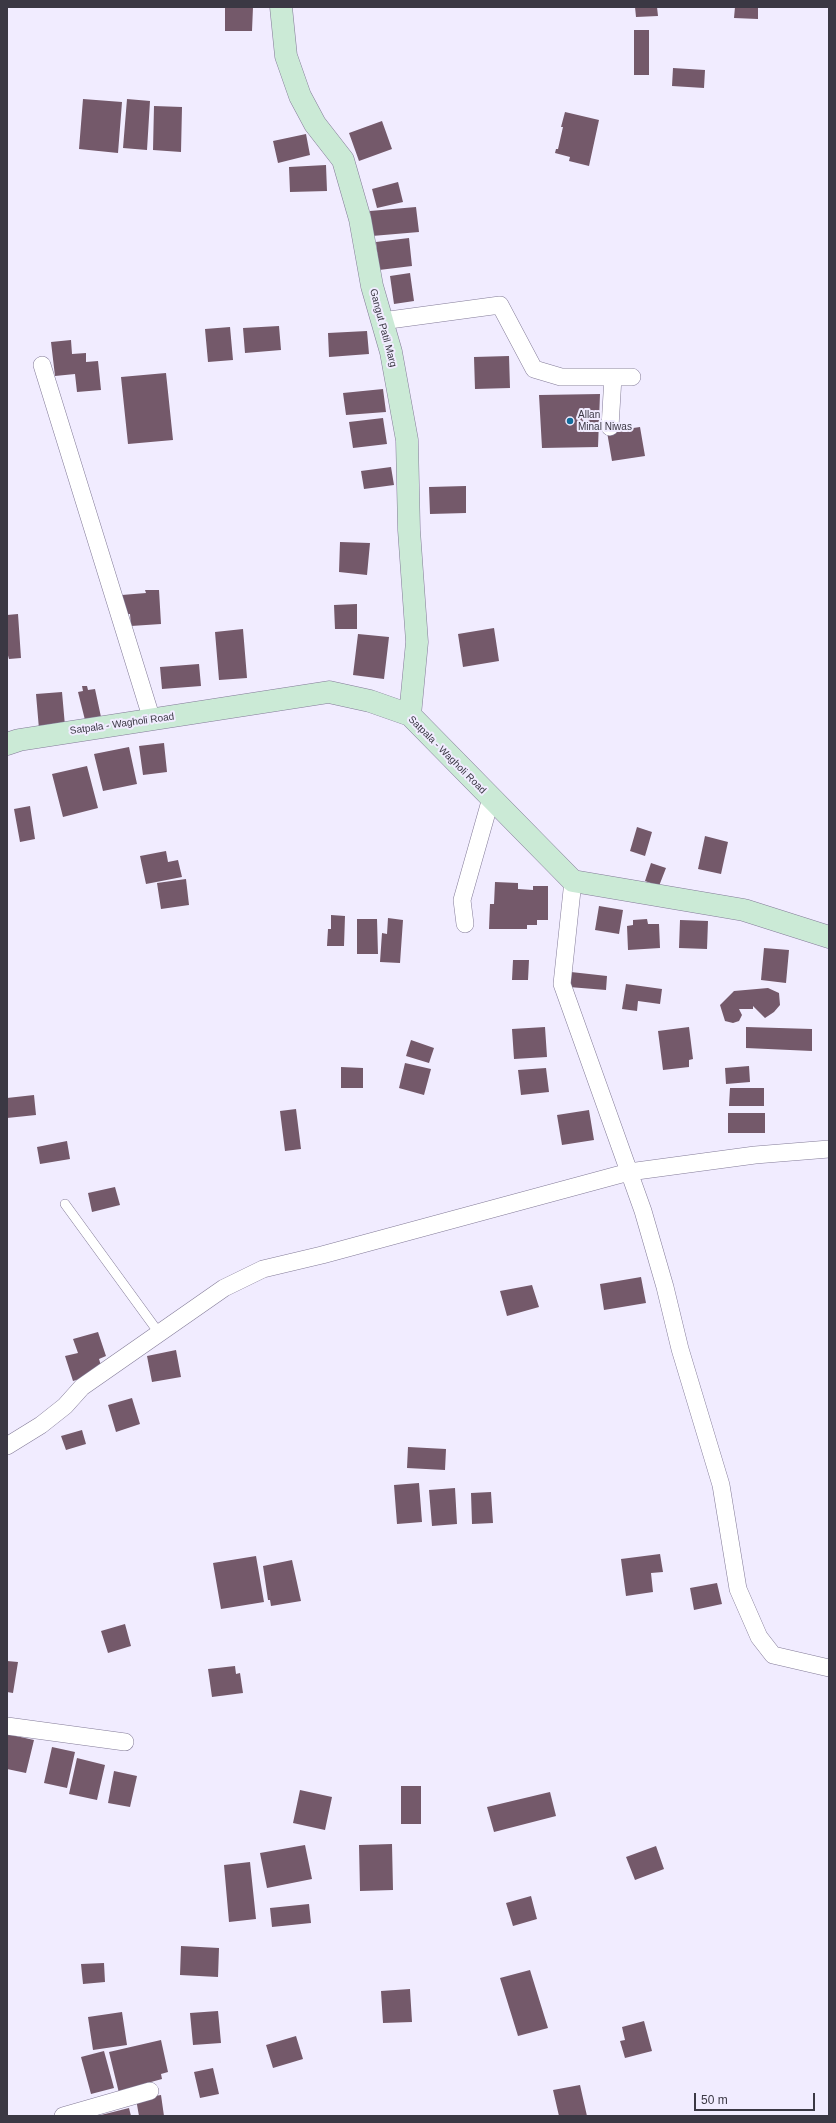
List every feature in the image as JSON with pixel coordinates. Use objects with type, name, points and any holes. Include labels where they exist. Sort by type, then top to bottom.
[{"type":"main road","name":"Gangut Patil Marg","points":[[281,7],[286,56],[300,96],[315,124],[343,160],[360,219],[372,286],[391,352],[407,440],[409,530],[417,642],[410,715]]},
{"type":"main road","name":"Satpala - Wagholi Road","points":[[7,744],[19,740],[329,692],[370,701],[410,715],[572,881]]},
{"type":"main road","points":[[572,881],[744,910],[829,937]]},
{"type":"street","points":[[382,321],[500,305],[534,369],[561,377],[632,377]]},
{"type":"street","points":[[42,365],[152,720]]},
{"type":"street","points":[[610,427],[613,377]]},
{"type":"street","points":[[465,924],[462,900],[491,798]]},
{"type":"street","points":[[572,881],[562,984],[645,1219],[665,1287],[680,1349],[721,1485],[738,1589],[759,1637],[773,1655],[829,1668]]},
{"type":"street","points":[[7,1446],[41,1425],[64,1406],[82,1387],[224,1288],[263,1269],[322,1255],[629,1172],[755,1155],[829,1149]]},
{"type":"street","points":[[7,1726],[125,1742]]},
{"type":"street","points":[[63,2116],[150,2091]]},
{"type":"lane","points":[[65,1204],[159,1333]]},
{"type":"building","points":[[225,7],[253,7],[252,31],[225,31]]},
{"type":"building","points":[[635,7],[657,7],[658,16],[636,17]]},
{"type":"building","points":[[735,7],[758,7],[758,19],[734,18]]},
{"type":"building","points":[[634,30],[649,30],[649,75],[634,75]]},
{"type":"building","points":[[673,68],[705,70],[704,88],[672,86]]},
{"type":"building","points":[[83,99],[122,102],[118,153],[79,149]]},
{"type":"building","points":[[127,99],[150,101],[147,150],[123,148]]},
{"type":"building","points":[[154,106],[182,107],[181,152],[153,150]]},
{"type":"building","points":[[565,112],[599,120],[589,166],[569,161],[570,157],[555,153],[556,149],[558,149]]},
{"type":"building","points":[[382,121],[392,149],[359,161],[349,133]]},
{"type":"building","points":[[306,134],[310,155],[278,163],[273,141]]},
{"type":"building","points":[[326,165],[327,191],[290,192],[289,167]]},
{"type":"building","points":[[398,182],[403,202],[377,208],[372,189]]},
{"type":"building","points":[[416,207],[419,232],[372,236],[370,211]]},
{"type":"building","points":[[409,238],[412,266],[379,270],[376,242]]},
{"type":"building","points":[[410,273],[414,301],[394,304],[390,276]]},
{"type":"building","points":[[279,326],[281,350],[245,353],[243,328]]},
{"type":"building","points":[[230,327],[233,360],[208,362],[205,329]]},
{"type":"building","points":[[367,331],[369,354],[329,357],[328,333]]},
{"type":"building","points":[[71,340],[72,354],[86,353],[86,362],[98,361],[101,390],[77,392],[75,374],[55,376],[51,342]]},
{"type":"building","points":[[509,356],[510,388],[475,389],[474,357]]},
{"type":"building","points":[[166,373],[173,440],[128,444],[121,377]]},
{"type":"building","points":[[383,389],[386,412],[346,415],[343,393]]},
{"type":"building","name":"Allan Minal Niwas","points":[[600,394],[598,447],[542,448],[539,395]]},
{"type":"building","points":[[383,418],[387,444],[353,448],[349,422]]},
{"type":"building","points":[[640,427],[645,456],[612,461],[607,432]]},
{"type":"building","points":[[391,467],[394,485],[364,489],[361,471]]},
{"type":"building","points":[[466,486],[466,513],[430,514],[429,487]]},
{"type":"building","points":[[340,542],[370,543],[367,575],[339,572]]},
{"type":"building","points":[[145,590],[159,590],[161,624],[131,626],[130,614],[123,614],[122,595],[146,593]]},
{"type":"building","points":[[357,604],[357,629],[335,629],[334,605]]},
{"type":"building","points":[[18,614],[21,658],[9,659],[7,652],[7,615]]},
{"type":"building","points":[[494,628],[499,661],[463,667],[458,634]]},
{"type":"building","points":[[243,629],[247,678],[219,680],[215,632]]},
{"type":"building","points":[[358,634],[389,637],[384,679],[353,675]]},
{"type":"building","points":[[199,664],[201,686],[162,689],[160,667]]},
{"type":"building","points":[[82,686],[87,686],[88,690],[95,689],[101,717],[85,720],[78,692],[83,691]]},
{"type":"building","points":[[62,692],[65,726],[39,729],[36,694]]},
{"type":"building","points":[[164,743],[167,772],[143,775],[139,746]]},
{"type":"building","points":[[129,747],[137,784],[103,791],[94,754]]},
{"type":"building","points":[[87,766],[98,808],[63,817],[52,774]]},
{"type":"building","points":[[30,806],[35,839],[20,842],[14,809]]},
{"type":"building","points":[[637,827],[652,832],[645,856],[630,851]]},
{"type":"building","points":[[705,836],[728,842],[721,874],[698,869]]},
{"type":"building","points":[[166,851],[168,862],[178,860],[182,877],[146,884],[140,856]]},
{"type":"building","points":[[651,863],[666,868],[659,886],[645,881]]},
{"type":"building","points":[[186,879],[189,905],[161,909],[157,883]]},
{"type":"building","points":[[495,882],[518,883],[518,889],[533,890],[533,886],[548,886],[548,920],[537,920],[537,925],[527,925],[527,929],[489,929],[490,904],[494,904]]},
{"type":"building","points":[[599,906],[623,910],[619,934],[595,930]]},
{"type":"building","points":[[331,915],[345,916],[344,946],[327,946],[328,929],[331,929]]},
{"type":"building","points":[[388,918],[403,920],[400,963],[380,962],[382,933],[387,934]]},
{"type":"building","points":[[357,919],[377,919],[378,954],[357,954]]},
{"type":"building","points":[[647,919],[648,924],[659,924],[660,948],[628,950],[627,926],[633,925],[633,920]]},
{"type":"building","points":[[680,920],[708,921],[707,949],[679,948]]},
{"type":"building","points":[[764,948],[789,950],[786,983],[761,980]]},
{"type":"building","points":[[513,960],[529,960],[528,980],[512,980]]},
{"type":"building","points":[[571,972],[607,976],[606,990],[569,987]]},
{"type":"building","points":[[626,984],[662,989],[660,1004],[638,1001],[637,1011],[622,1009]]},
{"type":"building","points":[[768,988],[779,993],[780,1005],[774,1012],[765,1018],[753,1006],[753,1009],[739,1009],[742,1015],[739,1021],[733,1023],[725,1021],[720,1005],[734,991]]},
{"type":"building","points":[[545,1027],[547,1057],[514,1059],[512,1029]]},
{"type":"building","points":[[689,1027],[693,1059],[689,1060],[689,1067],[663,1070],[658,1031]]},
{"type":"building","points":[[746,1027],[812,1029],[812,1051],[746,1048]]},
{"type":"building","points":[[411,1040],[434,1048],[429,1063],[406,1056]]},
{"type":"building","points":[[405,1063],[431,1069],[424,1095],[399,1088]]},
{"type":"building","points":[[749,1066],[750,1082],[726,1084],[725,1068]]},
{"type":"building","points":[[341,1067],[363,1068],[363,1088],[341,1088]]},
{"type":"building","points":[[546,1068],[549,1092],[521,1095],[518,1070]]},
{"type":"building","points":[[730,1088],[764,1088],[764,1106],[729,1106]]},
{"type":"building","points":[[34,1095],[36,1115],[7,1118],[7,1098]]},
{"type":"building","points":[[296,1109],[301,1149],[285,1151],[280,1111]]},
{"type":"building","points":[[589,1110],[594,1140],[562,1145],[557,1115]]},
{"type":"building","points":[[728,1113],[765,1113],[765,1133],[728,1133]]},
{"type":"building","points":[[67,1141],[70,1159],[40,1164],[37,1147]]},
{"type":"building","points":[[115,1187],[120,1205],[92,1212],[88,1193]]},
{"type":"building","points":[[641,1277],[646,1303],[604,1310],[600,1284]]},
{"type":"building","points":[[532,1285],[539,1307],[507,1316],[500,1291]]},
{"type":"building","points":[[98,1332],[106,1356],[99,1359],[103,1372],[73,1381],[65,1356],[78,1353],[73,1339]]},
{"type":"building","points":[[176,1350],[181,1377],[152,1382],[147,1356]]},
{"type":"building","points":[[132,1398],[140,1424],[116,1432],[108,1405]]},
{"type":"building","points":[[82,1430],[86,1444],[66,1450],[61,1436]]},
{"type":"building","points":[[408,1447],[446,1449],[445,1470],[407,1468]]},
{"type":"building","points":[[419,1483],[422,1522],[397,1524],[394,1485]]},
{"type":"building","points":[[455,1488],[457,1524],[432,1526],[429,1490]]},
{"type":"building","points":[[491,1492],[493,1523],[472,1524],[471,1493]]},
{"type":"building","points":[[660,1554],[663,1572],[651,1573],[653,1592],[626,1596],[621,1559]]},
{"type":"building","points":[[256,1556],[264,1602],[221,1609],[213,1563]]},
{"type":"building","points":[[292,1560],[301,1601],[271,1606],[270,1600],[268,1600],[263,1566]]},
{"type":"building","points":[[717,1583],[722,1604],[694,1610],[690,1588]]},
{"type":"building","points":[[125,1624],[131,1646],[108,1653],[101,1631]]},
{"type":"building","points":[[7,1661],[18,1662],[13,1693],[7,1692]]},
{"type":"building","points":[[235,1666],[236,1674],[240,1673],[243,1693],[212,1697],[208,1669]]},
{"type":"building","points":[[7,1734],[34,1740],[26,1773],[7,1769]]},
{"type":"building","points":[[52,1747],[75,1752],[67,1788],[44,1783]]},
{"type":"building","points":[[77,1758],[105,1765],[97,1800],[69,1794]]},
{"type":"building","points":[[114,1771],[137,1776],[130,1807],[108,1803]]},
{"type":"building","points":[[401,1786],[421,1786],[421,1824],[401,1824]]},
{"type":"building","points":[[300,1790],[332,1797],[325,1830],[293,1823]]},
{"type":"building","points":[[550,1792],[556,1816],[494,1832],[487,1807]]},
{"type":"building","points":[[392,1844],[393,1890],[360,1891],[359,1845]]},
{"type":"building","points":[[305,1845],[312,1879],[267,1888],[260,1853]]},
{"type":"building","points":[[656,1846],[664,1869],[635,1880],[626,1857]]},
{"type":"building","points":[[250,1862],[256,1919],[229,1922],[224,1865]]},
{"type":"building","points":[[531,1896],[537,1919],[513,1926],[506,1903]]},
{"type":"building","points":[[309,1904],[311,1923],[272,1927],[270,1908]]},
{"type":"building","points":[[181,1946],[219,1948],[218,1977],[180,1975]]},
{"type":"building","points":[[104,1963],[105,1982],[83,1984],[81,1964]]},
{"type":"building","points":[[530,1970],[548,2028],[518,2036],[500,1978]]},
{"type":"building","points":[[410,1989],[412,2022],[383,2023],[381,1991]]},
{"type":"building","points":[[218,2011],[221,2043],[193,2045],[190,2013]]},
{"type":"building","points":[[122,2012],[127,2045],[93,2050],[88,2017]]},
{"type":"building","points":[[644,2021],[652,2051],[625,2058],[620,2041],[625,2040],[622,2027]]},
{"type":"building","points":[[296,2036],[303,2059],[273,2068],[266,2045]]},
{"type":"building","points":[[161,2040],[168,2072],[161,2074],[162,2079],[151,2082],[152,2085],[119,2093],[109,2052]]},
{"type":"building","points":[[104,2051],[114,2088],[91,2094],[81,2057]]},
{"type":"building","points":[[213,2068],[219,2094],[200,2098],[194,2072]]},
{"type":"building","points":[[580,2085],[587,2116],[559,2116],[553,2090]]},
{"type":"building","points":[[161,2095],[164,2116],[139,2116],[136,2099]]},
{"type":"building","points":[[129,2108],[131,2116],[101,2116],[101,2115]]},
{"type":"place","name":"Allan Minal Niwas","points":[[570,421]]}]
